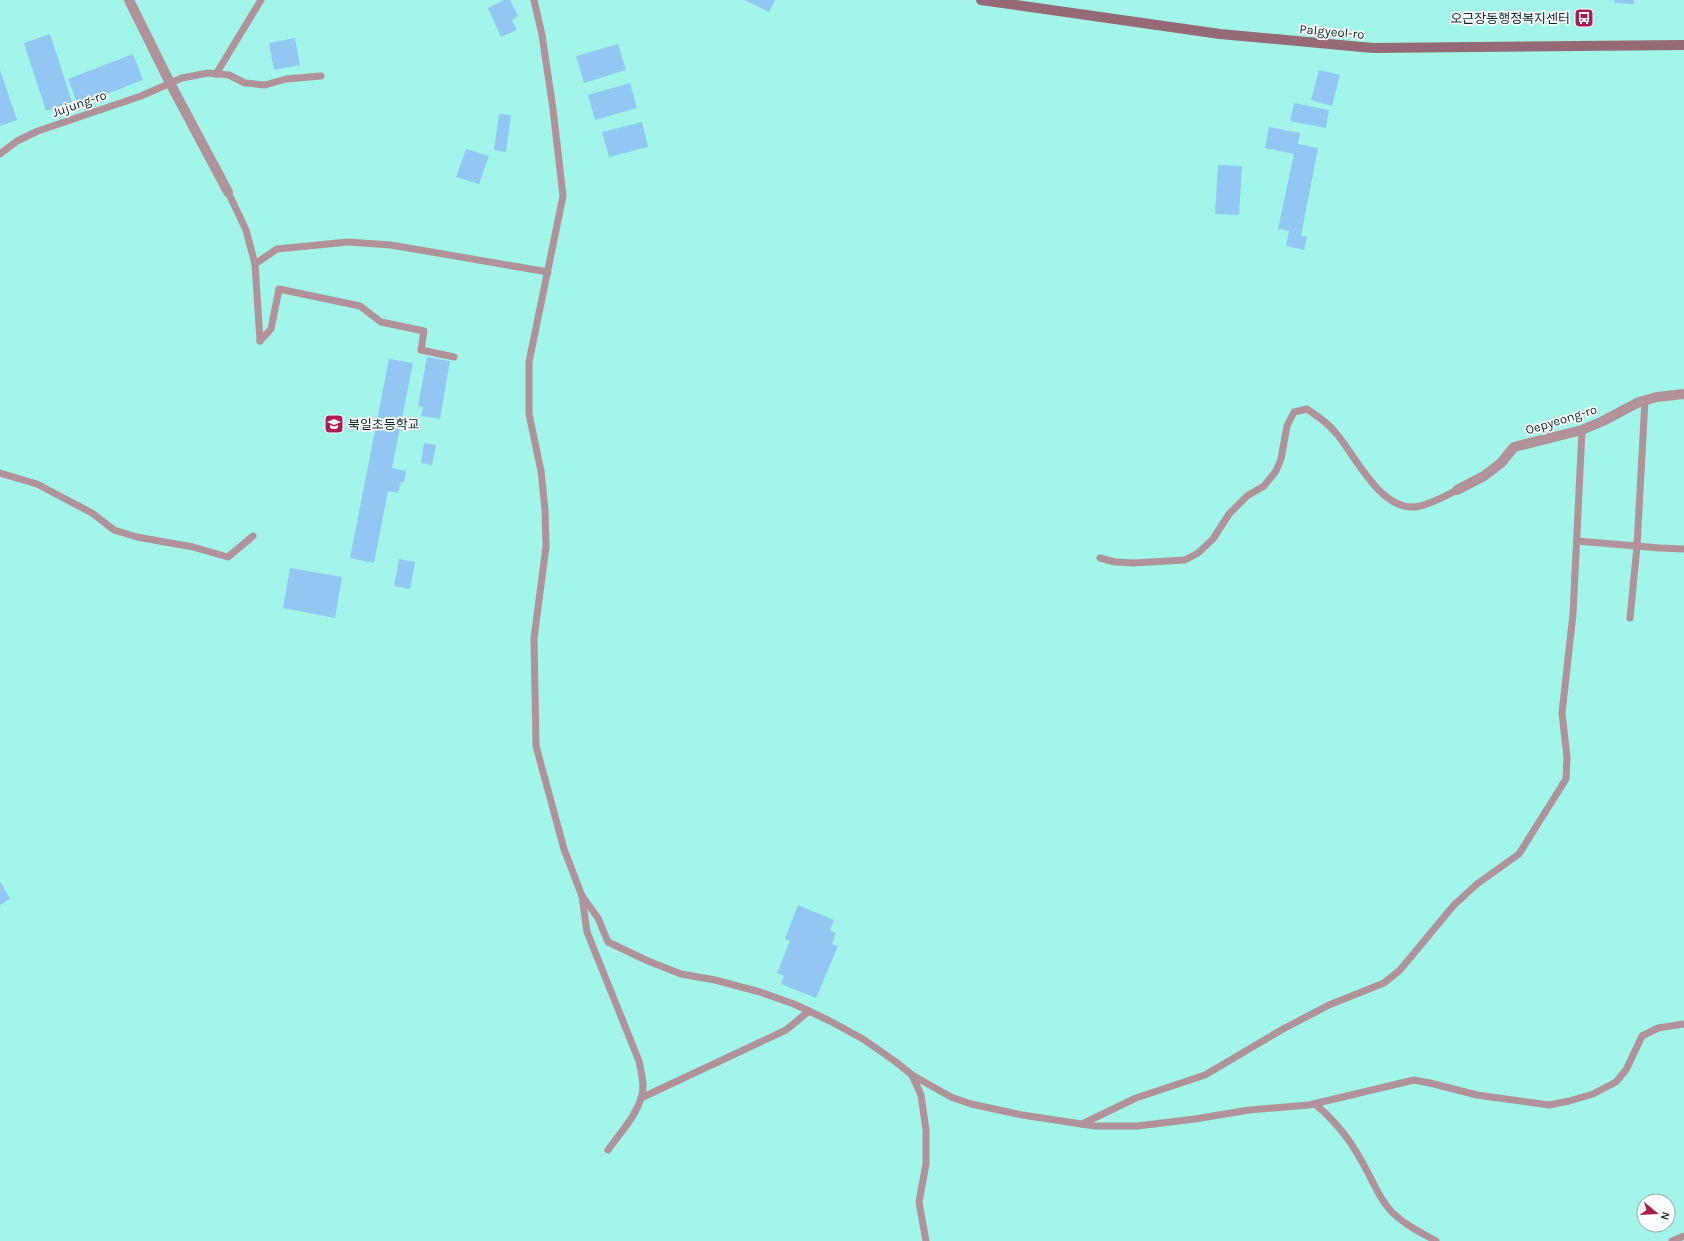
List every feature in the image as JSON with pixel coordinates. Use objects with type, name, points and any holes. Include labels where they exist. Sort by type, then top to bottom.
[{"type":"street","points":[[129,0],[170,83],[228,192]]},
{"type":"street","name":"Palgyeol-ro","points":[[981,0],[1220,34],[1373,48],[1684,45]]},
{"type":"street","name":"Oepyeong-ro","points":[[1456,490],[1484,476],[1501,463],[1514,447],[1582,430],[1645,400],[1684,394]]},
{"type":"lane","points":[[216,74],[261,0]]},
{"type":"lane","points":[[534,0],[542,35],[553,110],[563,196],[529,362],[530,414],[541,471],[545,510],[546,548],[534,638],[536,746],[564,848],[582,896],[587,932],[639,1061],[643,1081],[640,1098],[633,1115],[608,1150]]},
{"type":"lane","name":"Jujung-ro","points":[[0,154],[17,141],[38,131],[141,96],[182,78],[208,73],[229,76],[245,83],[265,84],[286,79],[321,76]]},
{"type":"lane","points":[[228,192],[246,230],[255,264],[260,341],[271,329],[279,289],[360,306],[381,322],[424,331],[421,350],[454,357]]},
{"type":"lane","points":[[255,264],[277,249],[348,242],[391,245],[548,272]]},
{"type":"lane","points":[[1630,618],[1637,546],[1645,400]]},
{"type":"lane","points":[[1100,558],[1115,562],[1133,563],[1185,560],[1198,552],[1213,539],[1229,514],[1242,500],[1264,486],[1276,471],[1285,444],[1287,426],[1294,412],[1307,409],[1321,418],[1335,432],[1362,471],[1382,493],[1395,502],[1406,506],[1419,507],[1456,490]]},
{"type":"lane","points":[[1082,1124],[1136,1098],[1205,1075],[1283,1029],[1329,1005],[1384,983],[1400,970],[1421,943],[1460,900],[1477,884],[1519,854],[1566,779],[1567,757],[1562,713],[1573,614],[1582,430]]},
{"type":"lane","points":[[0,473],[37,484],[92,513],[114,530],[136,537],[193,547],[228,557],[253,536]]},
{"type":"lane","points":[[1577,541],[1684,549]]},
{"type":"lane","points":[[582,896],[598,918],[608,942],[648,962],[681,974],[715,980],[760,992],[809,1011],[863,1039],[912,1075],[945,1094],[971,1104],[1022,1115],[1096,1126],[1137,1126],[1196,1119],[1249,1110],[1315,1104],[1414,1080],[1477,1095],[1549,1105],[1593,1094],[1616,1082],[1626,1070],[1642,1036],[1658,1028],[1684,1024]]},
{"type":"lane","points":[[640,1098],[786,1030],[809,1011]]},
{"type":"lane","points":[[912,1075],[921,1096],[926,1130],[926,1164],[919,1202],[926,1241]]},
{"type":"lane","points":[[1315,1104],[1331,1117],[1344,1132],[1377,1191],[1390,1210],[1403,1222],[1436,1241]]},
{"type":"lane","points":[[1672,1241],[1684,1236]]},
{"type":"building","points":[[504,0],[510,0],[518,16],[512,20],[517,30],[501,37],[488,8]]},
{"type":"building","points":[[744,0],[775,0],[769,12]]},
{"type":"building","points":[[1615,0],[1634,0],[1634,4],[1614,3]]},
{"type":"building","points":[[50,34],[72,102],[46,111],[24,43]]},
{"type":"building","points":[[295,38],[300,65],[274,70],[269,43]]},
{"type":"building","points":[[618,44],[626,70],[584,83],[576,56]]},
{"type":"building","points":[[133,54],[143,80],[78,105],[68,79]]},
{"type":"building","points":[[0,70],[17,120],[0,126]]},
{"type":"building","points":[[1319,70],[1340,75],[1332,106],[1311,100]]},
{"type":"building","points":[[630,83],[637,108],[595,120],[588,95]]},
{"type":"building","points":[[1294,103],[1329,110],[1326,128],[1290,121]]},
{"type":"building","points":[[499,114],[511,115],[506,152],[494,150]]},
{"type":"building","points":[[642,122],[648,147],[609,157],[602,132]]},
{"type":"building","points":[[1269,127],[1300,133],[1298,144],[1318,148],[1301,236],[1307,237],[1304,250],[1286,246],[1289,231],[1278,229],[1294,154],[1265,148]]},
{"type":"building","points":[[466,149],[489,156],[479,184],[456,177]]},
{"type":"building","points":[[1218,165],[1242,166],[1239,215],[1215,214]]},
{"type":"building","points":[[427,357],[450,361],[440,419],[421,416],[423,407],[418,406]]},
{"type":"building","points":[[389,359],[413,363],[392,468],[406,471],[404,482],[401,482],[398,493],[388,491],[374,563],[350,558]]},
{"type":"building","points":[[424,443],[436,445],[432,465],[421,463]]},
{"type":"building","points":[[399,559],[415,562],[410,589],[394,586]]},
{"type":"building","points":[[290,568],[342,577],[335,618],[283,608]]},
{"type":"building","points":[[0,881],[10,899],[0,905]]},
{"type":"building","points":[[798,905],[834,920],[830,930],[836,933],[832,944],[838,946],[816,998],[781,984],[784,976],[777,973],[790,941],[785,939]]},
{"type":"place","name":"오근장동행정복지센터","points":[[1584,18]]},
{"type":"place","name":"북일초등학교","points":[[334,424]]}]
